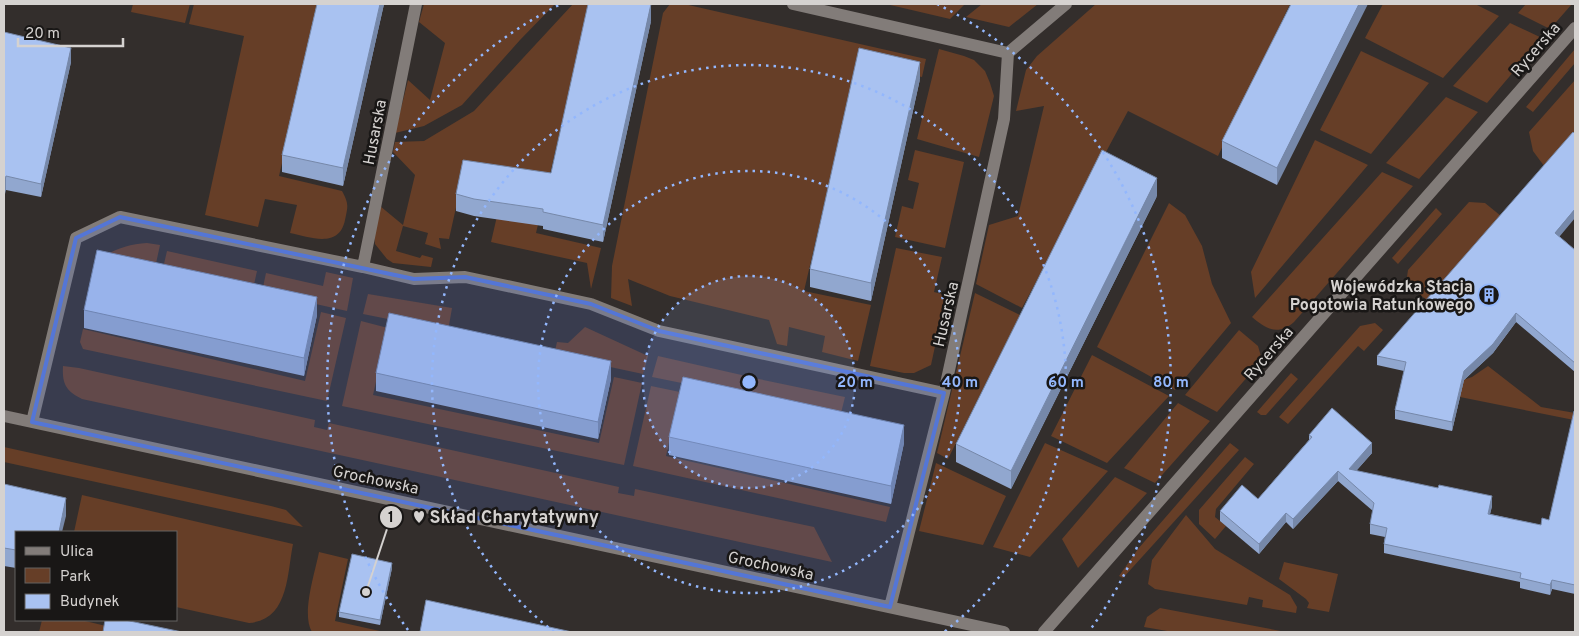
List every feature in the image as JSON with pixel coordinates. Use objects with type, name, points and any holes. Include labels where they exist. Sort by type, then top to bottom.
[{"type":"street","name":"Husarska","points":[[364,267],[416,4]]},
{"type":"street","points":[[793,4],[1008,53],[1066,4]]},
{"type":"street","name":"Rycerska","points":[[1044,632],[1575,28]]},
{"type":"street","name":"Husarska","points":[[890,607],[944,393],[1004,119],[1008,53]]},
{"type":"street","points":[[32,422],[76,238],[120,217],[414,279],[465,277],[591,304],[658,331],[944,393]]},
{"type":"street","name":"Grochowska","points":[[4,416],[1004,632]]},
{"type":"highlighted area","points":[[120,217],[414,279],[465,277],[591,304],[659,331],[944,393],[890,607],[32,422],[76,238]]},
{"type":"green space","points":[[133,4],[190,4],[185,23],[131,12]]},
{"type":"green space","points":[[194,4],[319,4],[279,176],[342,191],[347,202],[347,208],[342,229],[337,235],[323,239],[290,233],[297,205],[265,199],[258,227],[205,215],[244,36],[189,24]]},
{"type":"green space","points":[[424,4],[555,4],[462,105],[424,126],[395,133],[408,80],[430,100],[445,43],[419,22]]},
{"type":"green space","points":[[573,4],[590,4],[536,233],[601,248],[591,289],[587,263],[491,242],[504,186],[463,176],[449,239],[439,238],[441,249],[425,244],[428,233],[403,226],[396,251],[420,258],[422,255],[433,258],[431,267],[393,263],[387,259],[375,244],[374,233],[380,206],[403,225],[415,175],[393,152],[395,142],[424,141],[474,111]]},
{"type":"green space","points":[[670,4],[684,4],[926,59],[922,77],[857,63],[804,291],[871,305],[858,361],[822,352],[825,336],[789,327],[787,346],[777,344],[769,320],[670,296],[628,279],[632,306],[611,298],[612,266],[663,13]]},
{"type":"green space","points":[[886,4],[965,4],[950,19]]},
{"type":"green space","points":[[982,4],[1038,4],[1009,27],[966,17]]},
{"type":"green space","points":[[1096,4],[1290,4],[1218,156],[1128,111],[1022,308],[976,284],[989,225],[1018,216],[1044,106],[1016,111],[1026,70],[1037,56]]},
{"type":"green space","points":[[1383,4],[1475,4],[1499,16],[1443,78],[1365,38]]},
{"type":"green space","points":[[1526,4],[1572,4],[1550,29],[1518,13]]},
{"type":"green space","points":[[1510,23],[1542,38],[1487,103],[1453,86]]},
{"type":"green space","points":[[939,49],[974,60],[985,71],[990,83],[994,96],[979,157],[917,139]]},
{"type":"green space","points":[[1575,49],[1575,63],[1533,112],[1526,107]]},
{"type":"green space","points":[[1361,51],[1429,83],[1371,154],[1320,130]]},
{"type":"green space","points":[[1575,80],[1575,143],[1547,170],[1533,151],[1529,132]]},
{"type":"green space","points":[[1446,97],[1478,112],[1419,179],[1386,163]]},
{"type":"green space","points":[[1315,140],[1368,165],[1255,298],[1251,272]]},
{"type":"green space","points":[[915,150],[964,162],[945,248],[895,237],[902,206],[913,209],[919,183],[908,180]]},
{"type":"green space","points":[[1382,172],[1413,186],[1294,322],[1283,329],[1277,330],[1267,328],[1252,317]]},
{"type":"green space","points":[[1469,202],[1485,203],[1501,216],[1428,301],[1406,284],[1408,270]]},
{"type":"green space","points":[[1169,203],[1185,215],[1202,246],[1212,284],[1231,323],[1175,390],[1097,347]]},
{"type":"green space","points":[[1436,208],[1442,214],[1398,264],[1392,258]]},
{"type":"green space","points":[[147,243],[160,245],[155,268],[103,257],[124,247]]},
{"type":"green space","points":[[896,248],[942,257],[934,292],[946,295],[931,365],[914,373],[904,373],[870,366]]},
{"type":"green space","points":[[167,251],[257,271],[253,289],[163,268]]},
{"type":"green space","points":[[326,272],[353,278],[347,311],[262,292],[266,273],[323,286]]},
{"type":"green space","points":[[975,293],[1020,315],[948,459],[937,453]]},
{"type":"green space","points":[[368,294],[452,308],[448,331],[363,314]]},
{"type":"green space","points":[[321,312],[346,318],[327,401],[83,349],[80,342],[83,329],[305,381]]},
{"type":"green space","points":[[361,321],[388,328],[373,395],[599,443],[614,377],[642,383],[624,465],[342,406]]},
{"type":"green space","points":[[1375,323],[1383,330],[1364,351],[1358,346],[1288,424],[1279,417],[1360,326]]},
{"type":"green space","points":[[585,327],[648,356],[643,374],[554,355],[557,342],[568,343]]},
{"type":"green space","points":[[1239,330],[1258,346],[1262,360],[1217,412],[1185,395]]},
{"type":"green space","points":[[1092,355],[1169,396],[1107,463],[1051,436]]},
{"type":"green space","points":[[658,356],[746,376],[741,395],[652,377]]},
{"type":"green space","points":[[63,366],[315,420],[314,427],[327,430],[329,423],[619,487],[618,493],[634,496],[635,489],[814,527],[832,562],[82,399],[72,393],[66,386],[63,378]]},
{"type":"green space","points":[[1488,366],[1541,407],[1575,413],[1574,420],[1460,397],[1463,380],[1472,377]]},
{"type":"green space","points":[[1291,373],[1298,379],[1266,415],[1261,415],[1257,412]]},
{"type":"green space","points":[[754,378],[845,397],[840,417],[750,397]]},
{"type":"green space","points":[[651,386],[680,392],[666,456],[890,507],[886,522],[633,466]]},
{"type":"green space","points":[[1178,403],[1210,421],[1155,483],[1124,468]]},
{"type":"green space","points":[[1045,443],[1108,471],[1030,557],[993,547]]},
{"type":"green space","points":[[1230,443],[1239,450],[1123,578],[1119,576],[1138,549]]},
{"type":"green space","points":[[4,447],[286,510],[303,527],[4,462]]},
{"type":"green space","points":[[1245,457],[1254,464],[1216,509],[1215,517],[1226,526],[1215,539],[1199,524],[1199,510]]},
{"type":"green space","points":[[936,463],[1006,496],[983,545],[919,531]]},
{"type":"green space","points":[[1115,477],[1147,493],[1078,568],[1062,539]]},
{"type":"green space","points":[[82,495],[293,544],[287,581],[279,605],[272,614],[262,620],[249,623],[178,607],[178,531],[74,531]]},
{"type":"green space","points":[[1186,515],[1215,549],[1290,595],[1297,607],[1296,613],[1262,607],[1263,600],[1249,597],[1247,605],[1155,589],[1148,584],[1152,560]]},
{"type":"green space","points":[[319,552],[348,559],[335,621],[384,632],[312,632],[309,624],[308,604]]},
{"type":"green space","points":[[1284,562],[1338,574],[1329,612],[1307,608],[1309,603],[1306,599],[1279,579]]},
{"type":"green space","points":[[1160,608],[1286,632],[1173,632],[1144,627],[1147,617]]},
{"type":"green space","points":[[42,621],[85,621],[106,626],[105,632],[39,632]]},
{"type":"building","points":[[317,4],[380,4],[343,168],[282,155]]},
{"type":"building","points":[[588,4],[651,4],[603,225],[543,212],[543,209],[474,199],[456,194],[463,160],[551,173]]},
{"type":"building","points":[[1291,4],[1359,4],[1277,168],[1222,141]]},
{"type":"building","points":[[4,32],[71,48],[41,184],[6,176],[4,185]]},
{"type":"building","points":[[859,48],[920,62],[871,283],[810,269]]},
{"type":"building","name":"Wojewódzka Stacja Pogotowia Ratunkowego","points":[[1573,132],[1575,134],[1575,209],[1555,233],[1575,250],[1575,363],[1516,313],[1493,344],[1464,371],[1452,422],[1395,410],[1406,362],[1377,356]]},
{"type":"building","points":[[1102,150],[1157,178],[1011,471],[956,444]]},
{"type":"building","points":[[97,250],[317,297],[304,358],[84,310]]},
{"type":"building","points":[[389,313],[611,361],[598,422],[376,373]]},
{"type":"building","points":[[683,377],[904,425],[891,486],[669,437]]},
{"type":"building","points":[[1332,408],[1372,443],[1349,469],[1438,488],[1439,485],[1492,496],[1488,514],[1541,525],[1542,518],[1549,520],[1575,411],[1575,585],[1552,580],[1550,585],[1520,578],[1521,573],[1384,544],[1387,528],[1370,524],[1374,503],[1338,471],[1293,519],[1286,513],[1259,544],[1220,511],[1242,485],[1258,499],[1312,437],[1309,435]]},
{"type":"building","points":[[4,484],[66,498],[59,531],[15,531],[15,550],[4,548]]},
{"type":"building","points":[[352,554],[392,563],[380,620],[339,612]]},
{"type":"building","points":[[426,600],[572,632],[420,632]]},
{"type":"building","points":[[105,621],[130,621],[182,632],[103,632]]},
{"type":"place","name":"Wojewódzka Stacja Pogotowia Ratunkowego","points":[[1489,295]]},
{"type":"place","name":"♥ Skład Charytatywny","points":[[366,592]]}]
